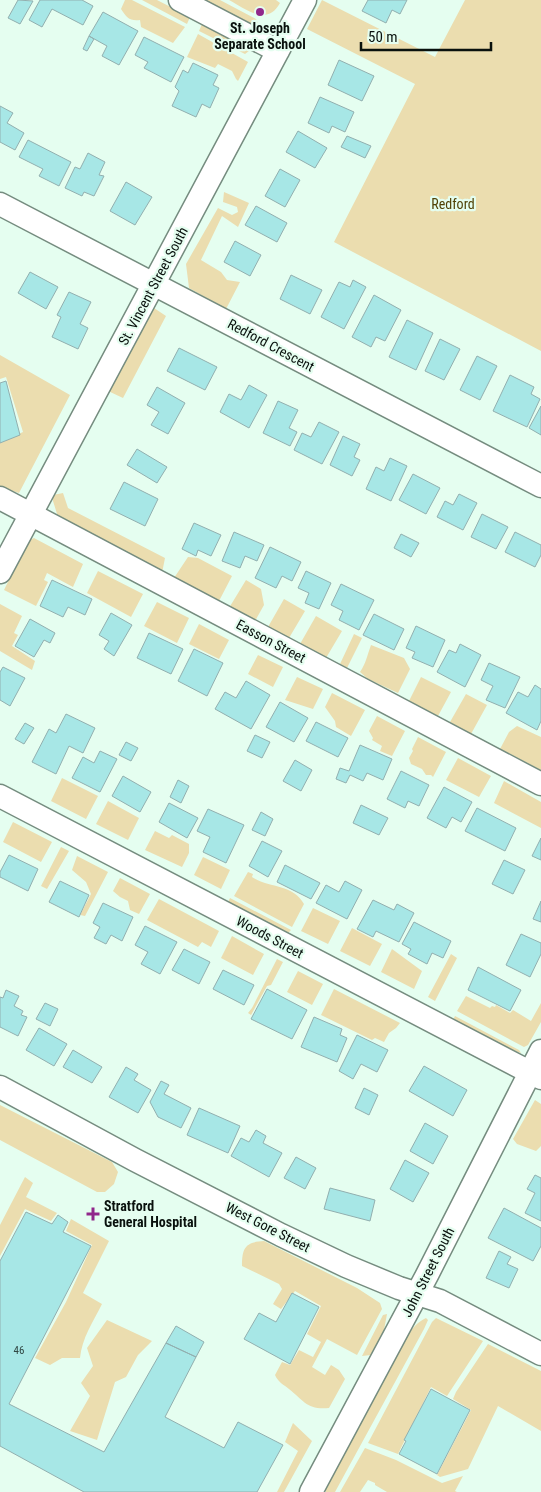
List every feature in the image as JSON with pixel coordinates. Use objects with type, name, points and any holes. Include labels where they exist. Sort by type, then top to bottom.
[{"type":"street","points":[[180,0],[278,51]]},
{"type":"street","name":"St. Vincent Street South","points":[[0,572],[306,0]]},
{"type":"street","name":"Redford Crescent","points":[[0,204],[541,486]]},
{"type":"street","name":"Easson Street","points":[[0,498],[541,784]]},
{"type":"street","name":"Woods Street","points":[[0,796],[535,1075]]},
{"type":"street","name":"John Street South","points":[[311,1492],[535,1075],[541,1051]]},
{"type":"street","name":"West Gore Street","points":[[0,1087],[281,1235],[346,1266],[440,1301],[541,1354]]},
{"type":"green space","points":[[125,0],[132,0],[185,27],[173,43],[141,27],[140,20],[133,20],[127,17],[121,9]]},
{"type":"green space","points":[[142,0],[157,0],[190,17],[187,24]]},
{"type":"green space","points":[[204,0],[220,0],[256,19],[258,23],[250,23]]},
{"type":"green space","name":"St. Joseph Separate School","points":[[229,0],[276,0],[280,3],[275,10],[263,15],[249,11]]},
{"type":"green space","name":"Redford","points":[[322,0],[435,57],[465,0],[541,0],[541,351],[334,242],[415,84],[307,29]]},
{"type":"green space","points":[[202,24],[243,45],[249,51],[245,54],[199,31]]},
{"type":"green space","points":[[198,34],[248,62],[238,81],[232,71],[218,64],[215,68],[187,57]]},
{"type":"green space","points":[[224,192],[249,203],[238,227],[222,216],[201,260],[221,272],[227,280],[240,282],[226,309],[189,288],[186,264],[218,208],[232,215],[238,212],[237,207],[223,202]]},
{"type":"green space","points":[[154,308],[166,316],[123,398],[108,391]]},
{"type":"green space","points":[[0,355],[70,395],[19,493],[0,487],[0,442],[23,432],[6,377],[0,379]]},
{"type":"green space","points":[[63,493],[68,508],[165,558],[162,573],[58,517],[53,495]]},
{"type":"green space","points":[[34,538],[83,564],[73,587],[47,573],[44,580],[48,582],[36,606],[4,590],[28,541]]},
{"type":"green space","points":[[188,557],[198,558],[232,576],[219,601],[174,578]]},
{"type":"green space","points":[[98,571],[143,594],[131,617],[87,593]]},
{"type":"green space","points":[[246,580],[261,589],[264,605],[255,621],[229,608]]},
{"type":"green space","points":[[284,599],[305,611],[289,638],[268,627]]},
{"type":"green space","points":[[157,602],[189,618],[177,643],[144,626]]},
{"type":"green space","points":[[0,604],[22,616],[14,633],[18,635],[12,646],[35,661],[32,670],[0,651]]},
{"type":"green space","points":[[316,616],[342,631],[326,658],[300,644]]},
{"type":"green space","points":[[199,624],[229,640],[219,659],[189,644]]},
{"type":"green space","points":[[354,634],[362,638],[347,668],[340,664]]},
{"type":"green space","points":[[371,645],[404,658],[410,669],[398,693],[368,679],[360,672]]},
{"type":"green space","points":[[258,655],[283,667],[273,687],[248,674]]},
{"type":"green space","points":[[297,677],[323,689],[313,709],[285,700]]},
{"type":"green space","points":[[421,677],[451,692],[438,716],[409,701]]},
{"type":"green space","points":[[332,693],[365,710],[351,736],[336,727],[335,721],[325,707]]},
{"type":"green space","points":[[466,694],[487,705],[471,734],[450,722]]},
{"type":"green space","points":[[377,716],[405,731],[392,756],[380,751],[382,746],[372,740],[373,738],[369,731]]},
{"type":"green space","points":[[517,726],[541,737],[541,770],[500,749],[509,732]]},
{"type":"green space","points":[[418,737],[446,752],[433,777],[426,775],[422,769],[411,764],[409,758]]},
{"type":"green space","points":[[458,758],[491,776],[479,797],[446,780]]},
{"type":"green space","points":[[62,778],[98,796],[86,819],[51,801]]},
{"type":"green space","points":[[504,781],[541,802],[541,828],[494,803]]},
{"type":"green space","points":[[108,801],[139,818],[128,840],[96,824]]},
{"type":"green space","points":[[13,822],[52,842],[41,862],[3,842]]},
{"type":"green space","points":[[155,831],[169,838],[172,835],[189,844],[189,853],[182,867],[145,850]]},
{"type":"green space","points":[[61,847],[69,851],[47,889],[41,886]]},
{"type":"green space","points":[[77,856],[108,872],[85,916],[80,915],[91,894],[86,882],[72,870]]},
{"type":"green space","points":[[203,857],[230,870],[221,889],[194,875]]},
{"type":"green space","points":[[248,872],[253,874],[252,877],[259,881],[287,889],[299,897],[304,904],[292,927],[234,896]]},
{"type":"green space","points":[[120,878],[150,894],[139,914],[130,910],[128,901],[113,891]]},
{"type":"green space","points":[[230,898],[291,930],[288,933],[228,902]]},
{"type":"green space","points":[[159,899],[219,931],[211,947],[202,942],[198,947],[147,920]]},
{"type":"green space","points":[[313,908],[340,921],[328,944],[301,931]]},
{"type":"green space","points":[[352,928],[382,944],[370,966],[340,951]]},
{"type":"green space","points":[[232,936],[264,954],[253,975],[221,958]]},
{"type":"green space","points":[[392,949],[422,971],[414,989],[381,972]]},
{"type":"green space","points":[[451,954],[457,958],[435,1001],[428,997]]},
{"type":"green space","points":[[277,959],[283,962],[271,985],[267,986],[251,1015],[248,1013]]},
{"type":"green space","points":[[298,971],[323,984],[312,1005],[287,992]]},
{"type":"green space","points":[[334,989],[400,1023],[389,1033],[384,1042],[375,1038],[372,1040],[321,1015]]},
{"type":"green space","points":[[466,996],[490,1008],[496,1005],[510,1013],[513,1010],[531,1021],[541,1003],[541,1022],[528,1045],[524,1047],[457,1011]]},
{"type":"green space","points":[[455,1016],[519,1050],[521,1053],[453,1020]]},
{"type":"green space","points":[[535,1100],[541,1104],[541,1146],[536,1151],[517,1144],[513,1139]]},
{"type":"green space","points":[[0,1105],[112,1162],[118,1172],[114,1184],[105,1192],[97,1192],[0,1140]]},
{"type":"green space","points":[[25,1177],[33,1183],[26,1197],[57,1213],[51,1221],[25,1209],[0,1256],[0,1225]]},
{"type":"green space","points":[[71,1219],[109,1241],[83,1293],[102,1304],[85,1337],[80,1358],[62,1358],[50,1365],[35,1358],[66,1302],[92,1245],[66,1231]]},
{"type":"green space","points":[[264,1241],[357,1288],[380,1303],[382,1309],[357,1355],[327,1339],[312,1367],[325,1375],[331,1365],[339,1370],[345,1379],[329,1408],[316,1408],[306,1404],[281,1383],[275,1375],[282,1362],[290,1365],[299,1350],[313,1357],[321,1342],[307,1334],[321,1306],[295,1291],[281,1309],[273,1304],[282,1289],[279,1284],[242,1266],[246,1247],[253,1243]]},
{"type":"green space","points":[[387,1314],[384,1330],[371,1355],[362,1356],[383,1315]]},
{"type":"green space","points":[[426,1318],[428,1320],[424,1329],[335,1492],[326,1492],[325,1490],[408,1335],[416,1325]]},
{"type":"green space","points":[[436,1318],[483,1341],[447,1396],[431,1387],[398,1454],[368,1443],[432,1322]]},
{"type":"green space","points":[[107,1320],[152,1341],[138,1355],[126,1377],[115,1382],[97,1440],[70,1431],[90,1396],[81,1383],[93,1366],[87,1348]]},
{"type":"green space","points":[[488,1344],[541,1371],[541,1431],[498,1406],[468,1469],[440,1477],[437,1475],[471,1410],[453,1399]]},
{"type":"green space","points":[[293,1423],[312,1441],[284,1492],[277,1492],[298,1451],[285,1442]]},
{"type":"green space","points":[[365,1448],[396,1460],[442,1483],[463,1476],[455,1491],[457,1492],[387,1492],[368,1480],[360,1492],[340,1492]]},
{"type":"building","points":[[18,0],[33,1],[20,24],[8,18]]},
{"type":"building","points":[[40,0],[82,0],[93,6],[83,25],[52,9],[42,27],[29,20]]},
{"type":"building","points":[[368,0],[407,0],[400,14],[392,10],[386,23],[362,11]]},
{"type":"building","points":[[103,12],[138,31],[119,65],[102,56],[107,46],[89,36]]},
{"type":"building","points":[[89,36],[94,39],[87,51],[83,49]]},
{"type":"building","points":[[144,37],[184,57],[171,82],[144,68],[148,62],[135,55]]},
{"type":"building","points":[[339,60],[374,76],[362,101],[328,85]]},
{"type":"building","points":[[193,63],[218,75],[213,85],[219,88],[210,108],[202,104],[196,117],[172,106],[179,91],[175,87],[183,70],[188,73]]},
{"type":"building","points":[[320,97],[354,112],[345,132],[332,126],[329,133],[308,123]]},
{"type":"building","points":[[0,106],[13,113],[7,123],[24,133],[15,150],[0,142]]},
{"type":"building","points":[[298,131],[327,148],[315,168],[286,152]]},
{"type":"building","points":[[347,136],[371,146],[365,158],[341,147]]},
{"type":"building","points":[[28,140],[71,162],[59,186],[39,176],[43,169],[19,157]]},
{"type":"building","points":[[88,153],[105,162],[99,175],[104,176],[94,196],[84,192],[82,196],[65,188],[75,167],[80,169]]},
{"type":"building","points":[[280,169],[300,180],[285,207],[265,196]]},
{"type":"building","points":[[126,182],[152,197],[135,225],[110,211]]},
{"type":"building","points":[[256,206],[287,223],[277,242],[245,225]]},
{"type":"building","points":[[235,241],[261,255],[250,276],[224,262]]},
{"type":"building","points":[[30,272],[58,287],[46,309],[18,293]]},
{"type":"building","points":[[291,275],[322,290],[310,314],[280,299]]},
{"type":"building","points":[[353,280],[366,287],[344,329],[321,317],[339,282],[350,287]]},
{"type":"building","points":[[69,292],[91,302],[80,324],[88,328],[78,349],[52,337],[61,317],[57,315]]},
{"type":"building","points":[[374,295],[401,310],[385,341],[376,337],[371,347],[352,337]]},
{"type":"building","points":[[407,320],[433,333],[416,370],[389,357]]},
{"type":"building","points":[[440,339],[460,349],[444,380],[425,371]]},
{"type":"building","points":[[179,348],[217,367],[205,390],[167,371]]},
{"type":"building","points":[[477,356],[497,366],[480,400],[460,390]]},
{"type":"building","points":[[510,375],[534,387],[531,394],[540,399],[527,427],[493,411]]},
{"type":"building","points":[[6,381],[20,435],[0,443],[0,383]]},
{"type":"building","points":[[249,385],[267,395],[249,428],[220,412],[229,394],[241,400]]},
{"type":"building","points":[[157,387],[185,403],[168,434],[151,425],[159,412],[147,405]]},
{"type":"building","points":[[278,401],[298,410],[289,428],[297,432],[290,446],[263,433]]},
{"type":"building","points":[[541,406],[541,435],[529,428]]},
{"type":"building","points":[[319,422],[339,432],[322,464],[294,450],[302,433],[311,437]]},
{"type":"building","points":[[343,436],[360,444],[354,457],[360,460],[352,476],[330,465]]},
{"type":"building","points":[[137,449],[167,467],[157,483],[127,465]]},
{"type":"building","points":[[390,458],[407,466],[391,501],[366,489],[376,467],[384,471]]},
{"type":"building","points":[[413,474],[440,488],[426,514],[399,500]]},
{"type":"building","points":[[124,482],[158,499],[145,526],[110,509]]},
{"type":"building","points":[[459,494],[477,503],[463,530],[437,517],[445,501],[453,505]]},
{"type":"building","points":[[482,514],[508,527],[496,549],[471,537]]},
{"type":"building","points":[[194,523],[221,535],[211,556],[198,550],[196,556],[182,549]]},
{"type":"building","points":[[234,532],[264,545],[257,561],[245,556],[240,568],[222,561]]},
{"type":"building","points":[[515,532],[541,545],[541,555],[535,567],[505,552]]},
{"type":"building","points":[[401,534],[419,543],[411,557],[394,548]]},
{"type":"building","points":[[270,547],[301,562],[292,581],[282,576],[276,588],[255,578]]},
{"type":"building","points":[[306,571],[331,583],[319,609],[305,603],[309,593],[298,588]]},
{"type":"building","points":[[52,580],[92,599],[85,615],[68,607],[63,617],[40,606]]},
{"type":"building","points":[[341,584],[374,600],[359,630],[339,620],[343,611],[331,605]]},
{"type":"building","points":[[111,613],[132,625],[114,656],[104,649],[109,641],[99,635]]},
{"type":"building","points":[[374,614],[404,629],[394,650],[363,635]]},
{"type":"building","points":[[30,619],[55,633],[50,643],[44,640],[34,657],[15,646]]},
{"type":"building","points":[[416,626],[445,640],[433,667],[412,658],[415,652],[406,648]]},
{"type":"building","points":[[149,633],[183,649],[171,674],[137,658]]},
{"type":"building","points":[[460,644],[481,655],[465,687],[437,672],[449,650],[456,653]]},
{"type":"building","points":[[194,649],[223,663],[207,696],[178,681]]},
{"type":"building","points":[[489,663],[520,677],[505,708],[486,700],[493,686],[481,680]]},
{"type":"building","points":[[3,667],[25,678],[10,706],[0,700],[0,672]]},
{"type":"building","points":[[246,681],[270,695],[251,729],[215,709],[225,692],[236,698]]},
{"type":"building","points":[[535,685],[541,689],[541,721],[537,730],[506,713],[518,692],[528,697]]},
{"type":"building","points":[[280,702],[308,718],[294,742],[266,727]]},
{"type":"building","points":[[66,714],[95,728],[83,753],[69,746],[56,774],[32,762],[49,729],[56,733]]},
{"type":"building","points":[[316,722],[348,738],[338,757],[306,741]]},
{"type":"building","points":[[25,723],[34,728],[24,744],[15,739]]},
{"type":"building","points":[[255,735],[270,742],[262,758],[247,751]]},
{"type":"building","points":[[126,742],[138,748],[131,761],[119,755]]},
{"type":"building","points":[[360,745],[392,759],[383,780],[367,773],[363,781],[350,775],[346,783],[336,779],[340,768],[349,771]]},
{"type":"building","points":[[100,751],[117,759],[100,792],[72,778],[83,757],[94,763]]},
{"type":"building","points":[[295,760],[312,770],[301,791],[283,781]]},
{"type":"building","points":[[401,771],[429,785],[419,806],[408,801],[405,808],[387,799]]},
{"type":"building","points":[[123,776],[151,792],[140,812],[112,796]]},
{"type":"building","points":[[178,780],[189,786],[181,803],[170,797]]},
{"type":"building","points":[[444,787],[472,802],[461,822],[452,817],[446,828],[427,818]]},
{"type":"building","points":[[169,803],[198,818],[187,838],[159,822]]},
{"type":"building","points":[[361,805],[388,818],[379,835],[353,823]]},
{"type":"building","points":[[477,808],[516,828],[505,851],[465,831]]},
{"type":"building","points":[[208,809],[244,825],[226,863],[203,852],[210,837],[197,831]]},
{"type":"building","points":[[261,812],[273,819],[265,836],[252,830]]},
{"type":"building","points":[[541,838],[541,860],[532,856]]},
{"type":"building","points":[[262,841],[282,851],[268,877],[249,866]]},
{"type":"building","points":[[9,855],[38,869],[28,891],[0,877],[0,872]]},
{"type":"building","points":[[504,860],[525,870],[513,894],[492,884]]},
{"type":"building","points":[[285,865],[320,883],[311,899],[277,882]]},
{"type":"building","points":[[60,881],[89,895],[79,917],[49,902]]},
{"type":"building","points":[[345,881],[362,890],[347,919],[316,903],[326,885],[339,892]]},
{"type":"building","points":[[373,900],[394,910],[397,904],[414,913],[399,942],[376,931],[373,937],[357,929]]},
{"type":"building","points":[[541,901],[541,922],[533,919]]},
{"type":"building","points":[[103,903],[133,917],[122,941],[111,935],[106,944],[94,938],[100,927],[93,923]]},
{"type":"building","points":[[414,922],[451,941],[443,958],[432,953],[427,964],[408,954],[411,949],[402,944]]},
{"type":"building","points":[[145,926],[177,942],[160,974],[141,964],[148,952],[135,945]]},
{"type":"building","points":[[521,934],[541,943],[541,954],[530,977],[506,965]]},
{"type":"building","points":[[184,949],[210,962],[199,984],[172,970]]},
{"type":"building","points":[[478,967],[521,990],[510,1011],[468,990]]},
{"type":"building","points":[[223,970],[254,985],[244,1005],[213,989]]},
{"type":"building","points":[[267,989],[307,1010],[292,1039],[251,1019]]},
{"type":"building","points":[[6,990],[19,996],[14,1006],[23,1011],[21,1015],[27,1017],[18,1036],[0,1027],[0,997],[3,998]]},
{"type":"building","points":[[45,1003],[58,1009],[50,1026],[36,1019]]},
{"type":"building","points":[[314,1017],[342,1029],[340,1035],[347,1038],[337,1062],[301,1047]]},
{"type":"building","points":[[39,1028],[67,1044],[54,1066],[26,1050]]},
{"type":"building","points":[[357,1035],[388,1050],[377,1072],[361,1064],[353,1079],[339,1071]]},
{"type":"building","points":[[73,1050],[102,1067],[92,1083],[63,1067]]},
{"type":"building","points":[[424,1066],[467,1090],[453,1116],[409,1091]]},
{"type":"building","points":[[126,1067],[138,1074],[134,1080],[151,1090],[138,1113],[109,1097]]},
{"type":"building","points":[[161,1081],[169,1085],[164,1094],[191,1108],[181,1128],[158,1117],[150,1102]]},
{"type":"building","points":[[364,1088],[378,1095],[369,1115],[355,1108]]},
{"type":"building","points":[[199,1108],[240,1126],[228,1153],[187,1135]]},
{"type":"building","points":[[425,1123],[448,1136],[433,1164],[410,1151]]},
{"type":"building","points":[[256,1130],[266,1136],[263,1143],[282,1153],[269,1177],[231,1156],[241,1138],[249,1142]]},
{"type":"building","points":[[296,1157],[316,1168],[305,1189],[284,1178]]},
{"type":"building","points":[[405,1160],[429,1173],[413,1202],[390,1189]]},
{"type":"building","points":[[535,1175],[541,1178],[541,1221],[525,1213],[535,1193],[527,1189]]},
{"type":"building","points":[[330,1188],[375,1200],[370,1221],[324,1209]]},
{"type":"building","points":[[504,1208],[541,1228],[541,1246],[533,1261],[488,1238]]},
{"type":"building","points":[[26,1212],[52,1224],[58,1215],[68,1222],[63,1232],[91,1246],[9,1404],[104,1452],[166,1343],[196,1357],[165,1417],[224,1448],[238,1422],[283,1445],[257,1492],[84,1492],[0,1446],[0,1261]]},
{"type":"building","points":[[499,1251],[511,1257],[507,1264],[518,1269],[509,1288],[486,1278]]},
{"type":"building","points":[[292,1293],[319,1307],[290,1364],[244,1339],[259,1313],[276,1322]]},
{"type":"building","points":[[176,1326],[204,1342],[196,1357],[166,1343]]},
{"type":"building","points":[[431,1389],[470,1410],[437,1474],[399,1454],[406,1441],[404,1440]]},
{"type":"place","name":"St. Joseph Separate School","points":[[260,12]]},
{"type":"place","name":"Stratford General Hospital","points":[[93,1214]]}]
